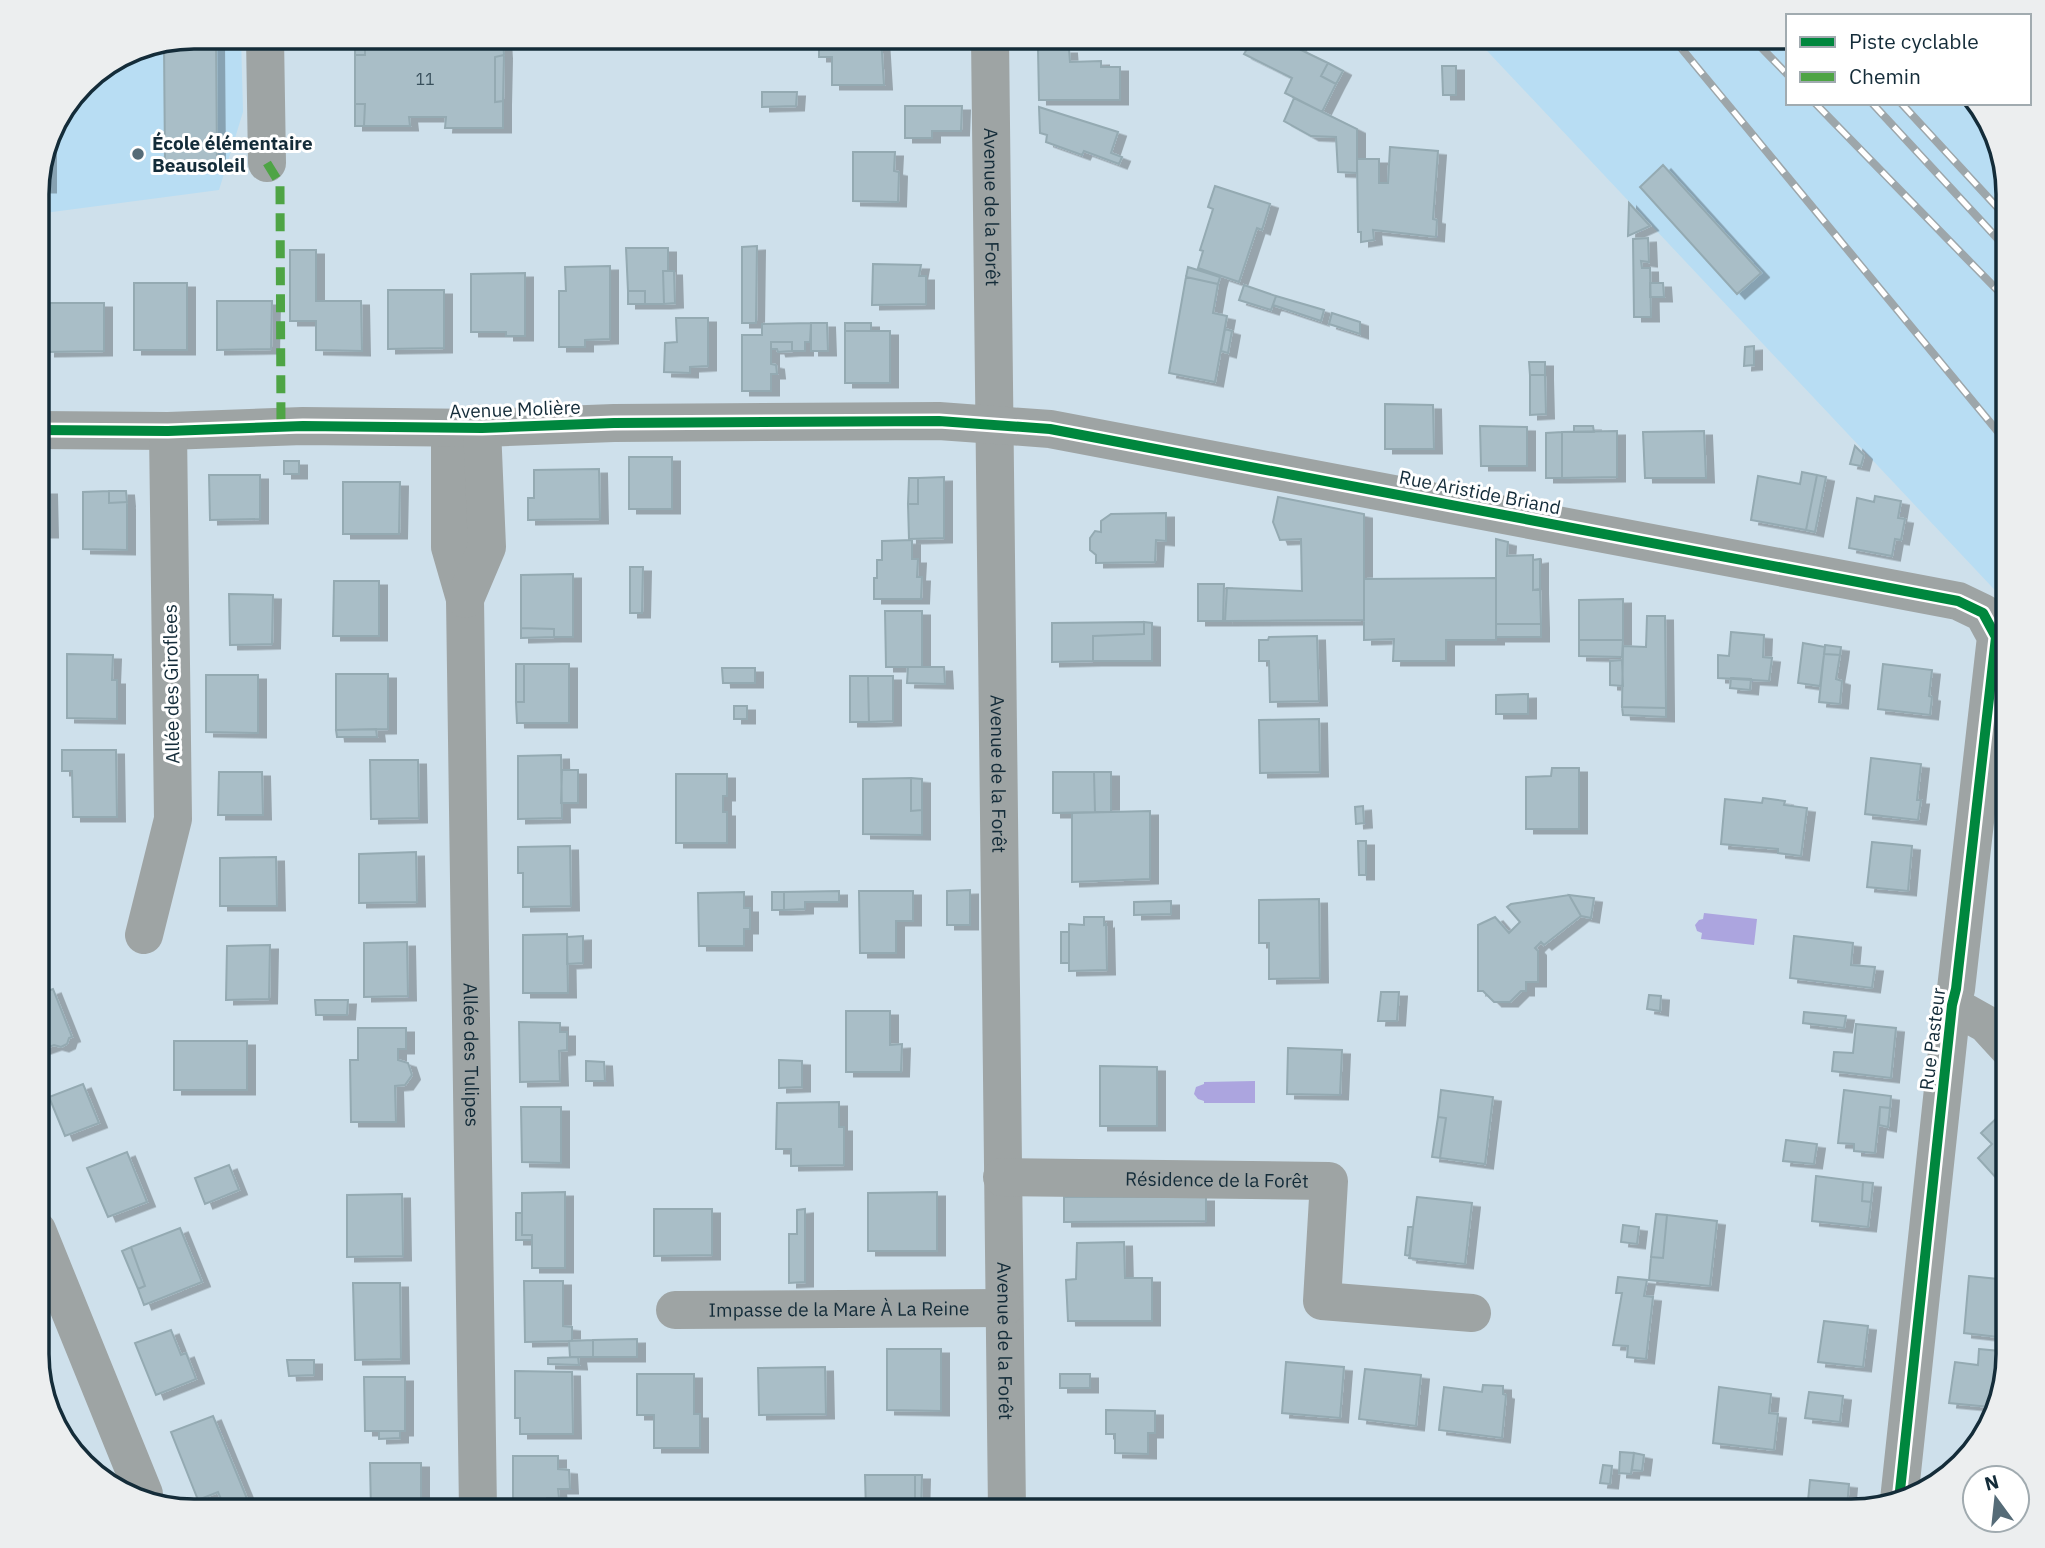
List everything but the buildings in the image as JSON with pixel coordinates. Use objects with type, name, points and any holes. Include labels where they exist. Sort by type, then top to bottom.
[{"type":"street","points":[[265,49],[267,163]]},
{"type":"street","name":"Avenue de la Forêt","points":[[990,49],[1007,1499]]},
{"type":"street","name":"Avenue Molière","points":[[49,430],[169,431],[303,426],[466,428],[614,423],[939,421],[994,425]]},
{"type":"street","name":"Rue Aristide Briand","points":[[994,425],[1050,429],[1958,601]]},
{"type":"street","name":"Allée des Tulipes","points":[[466,428],[450,547],[465,599],[478,1499]]},
{"type":"street","name":"Allée des Giroflees","points":[[145,935],[173,819],[169,431]]},
{"type":"street","name":"Rue Pasteur","points":[[1900,1490],[1952,1004],[1996,637],[1983,614],[1958,601]]},
{"type":"street","points":[[1952,1004],[1986,1024],[1996,1035]]},
{"type":"street","name":"Résidence de la Forêt","points":[[1002,1177],[1329,1181],[1322,1301],[1472,1313]]},
{"type":"street","points":[[49,1260],[142,1489]]},
{"type":"street","name":"Impasse de la Mare À La Reine","points":[[676,1310],[1003,1308]]},
{"type":"shaded area","name":"École élémentaire Beausoleil","points":[[185,49],[241,49],[243,112],[219,190],[49,212],[49,185],[54,156],[68,121],[85,98],[121,68],[147,57]]},
{"type":"shaded area","points":[[1485,49],[1786,49],[1786,105],[1966,105],[1985,139],[1995,175],[1996,591]]},
{"type":"shaded area","points":[[1704,913],[1757,919],[1754,945],[1701,939],[1702,933],[1697,931],[1695,925],[1703,919]]},
{"type":"shaded area","points":[[1255,1081],[1255,1103],[1204,1103],[1194,1094],[1196,1087],[1204,1082]]},
{"type":"railway","points":[[1682,49],[1996,429]]},
{"type":"railway","points":[[1763,49],[1786,73]]},
{"type":"railway","points":[[1817,105],[1996,289]]},
{"type":"railway","points":[[1874,105],[1996,237]]},
{"type":"railway","points":[[1903,105],[1996,206]]},
{"type":"marked path","points":[[267,163],[280,184],[281,427]]},
{"type":"cycle path","points":[[49,430],[168,431],[303,426],[482,428],[614,423],[939,421],[1050,429],[1958,601],[1983,613],[1996,637]]},
{"type":"cycle path","points":[[1900,1490],[1952,1005],[1996,637]]},
{"type":"place","name":"École élémentaire Beausoleil","points":[[138,154]]}]
